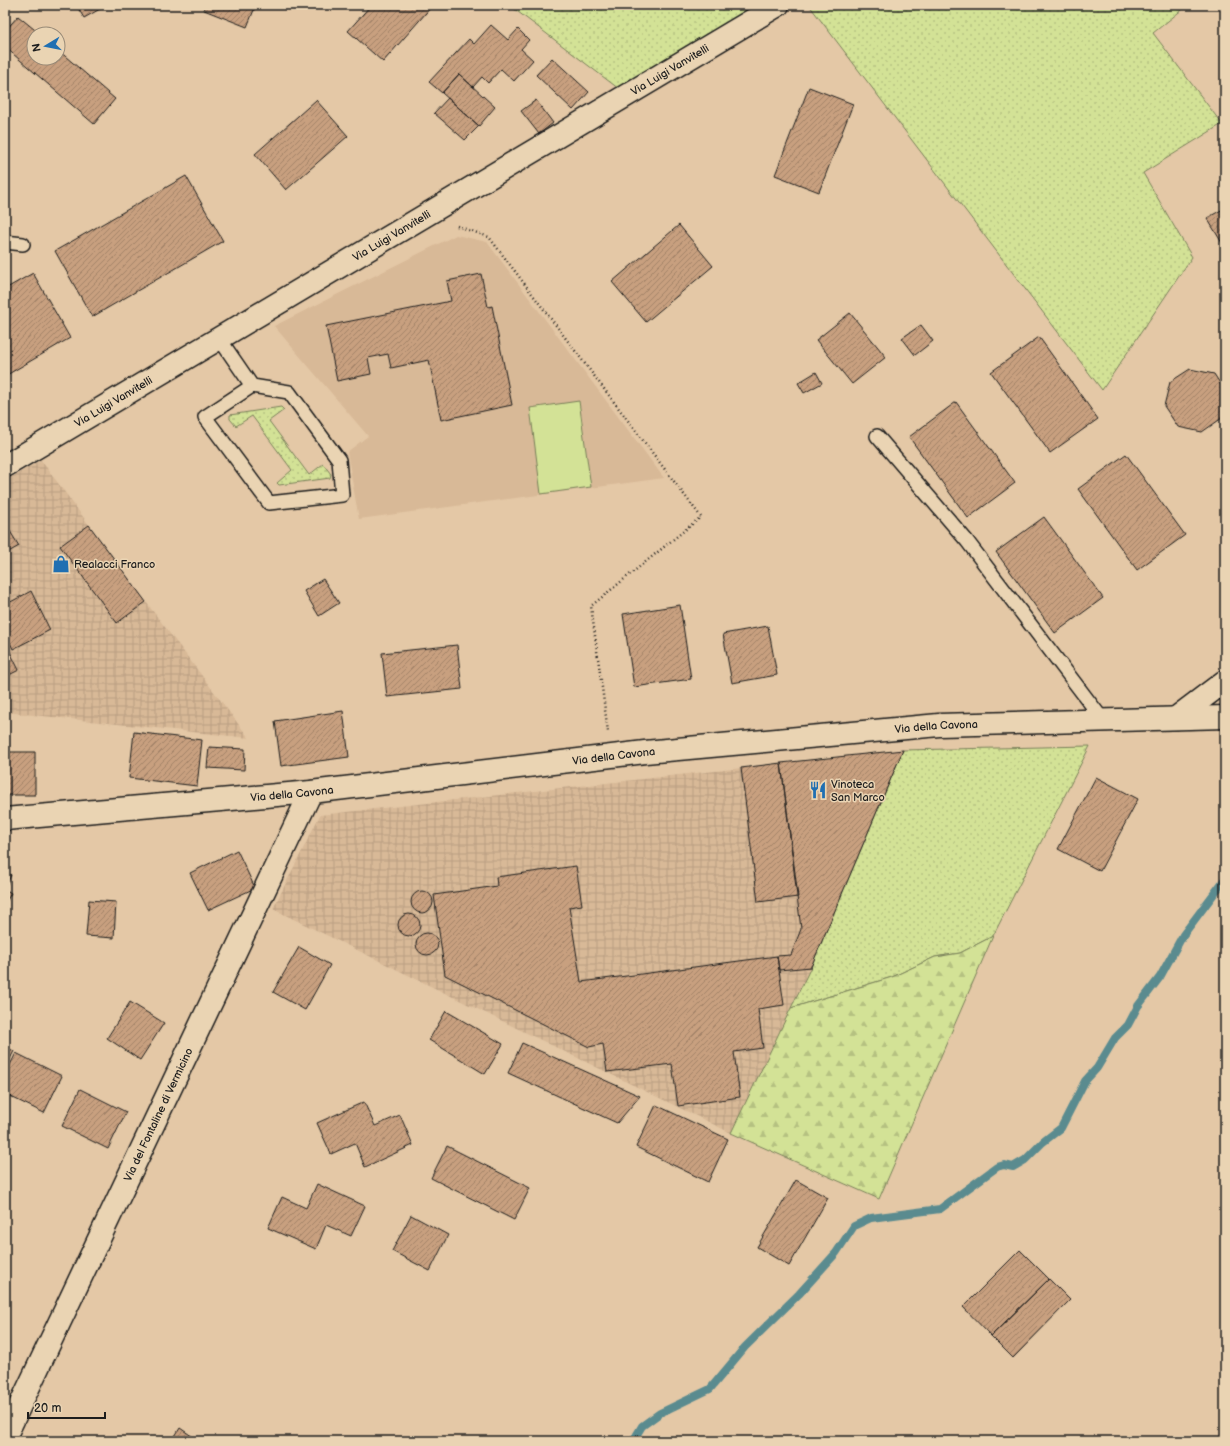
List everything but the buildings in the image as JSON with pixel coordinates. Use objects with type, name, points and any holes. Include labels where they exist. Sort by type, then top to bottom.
[{"type":"street","name":"Via Luigi Vanvitelli","points":[[5,466],[778,5]]},
{"type":"street","points":[[1176,718],[1225,681]]},
{"type":"street","name":"Via della Cavona","points":[[5,819],[311,792],[611,756],[939,725],[1225,717]]},
{"type":"street","name":"Via del Fontaline di Vermicino","points":[[5,1437],[311,792]]},
{"type":"lane","points":[[5,242],[23,244]]},
{"type":"lane","points":[[219,338],[252,386],[289,392],[339,460],[342,495],[269,503],[205,417],[252,386]]},
{"type":"lane","points":[[877,436],[967,541],[1102,720]]},
{"type":"path","points":[[427,215],[489,237],[701,517],[591,606],[611,756]]},
{"type":"shaded area","points":[[456,235],[487,242],[664,478],[359,519],[347,452],[368,436],[274,326]]},
{"type":"shaded area","name":"Realacci Franco","points":[[41,460],[249,738],[5,712],[5,481]]},
{"type":"shaded area","points":[[903,750],[811,967],[731,1133],[273,909],[320,815]]},
{"type":"green space","points":[[509,5],[778,5],[627,95]]},
{"type":"green space","points":[[809,5],[1188,5],[1153,33],[1222,124],[1143,173],[1192,257],[1102,390]]},
{"type":"green space","points":[[579,401],[591,487],[541,494],[530,408]]},
{"type":"green space","points":[[281,407],[284,410],[269,421],[309,475],[323,464],[331,474],[330,478],[279,485],[277,483],[292,470],[252,416],[236,426],[230,419],[230,415]]},
{"type":"green space","points":[[1090,746],[993,936],[960,953],[935,957],[892,977],[791,1008],[811,967],[903,750]]},
{"type":"green space","points":[[993,936],[879,1199],[731,1133],[791,1008],[892,977],[935,957],[960,953]]},
{"type":"waterway","points":[[633,1441],[642,1426],[660,1413],[710,1389],[745,1347],[799,1294],[836,1253],[854,1226],[871,1218],[940,1209],[997,1167],[1004,1165],[1013,1167],[1025,1160],[1043,1142],[1061,1128],[1085,1081],[1097,1068],[1115,1038],[1128,1025],[1138,1006],[1160,977],[1183,935],[1225,879]]},
{"type":"place","name":"Realacci Franco","points":[[61,564]]},
{"type":"place","name":"Vinoteca San Marco","points":[[818,790]]}]
